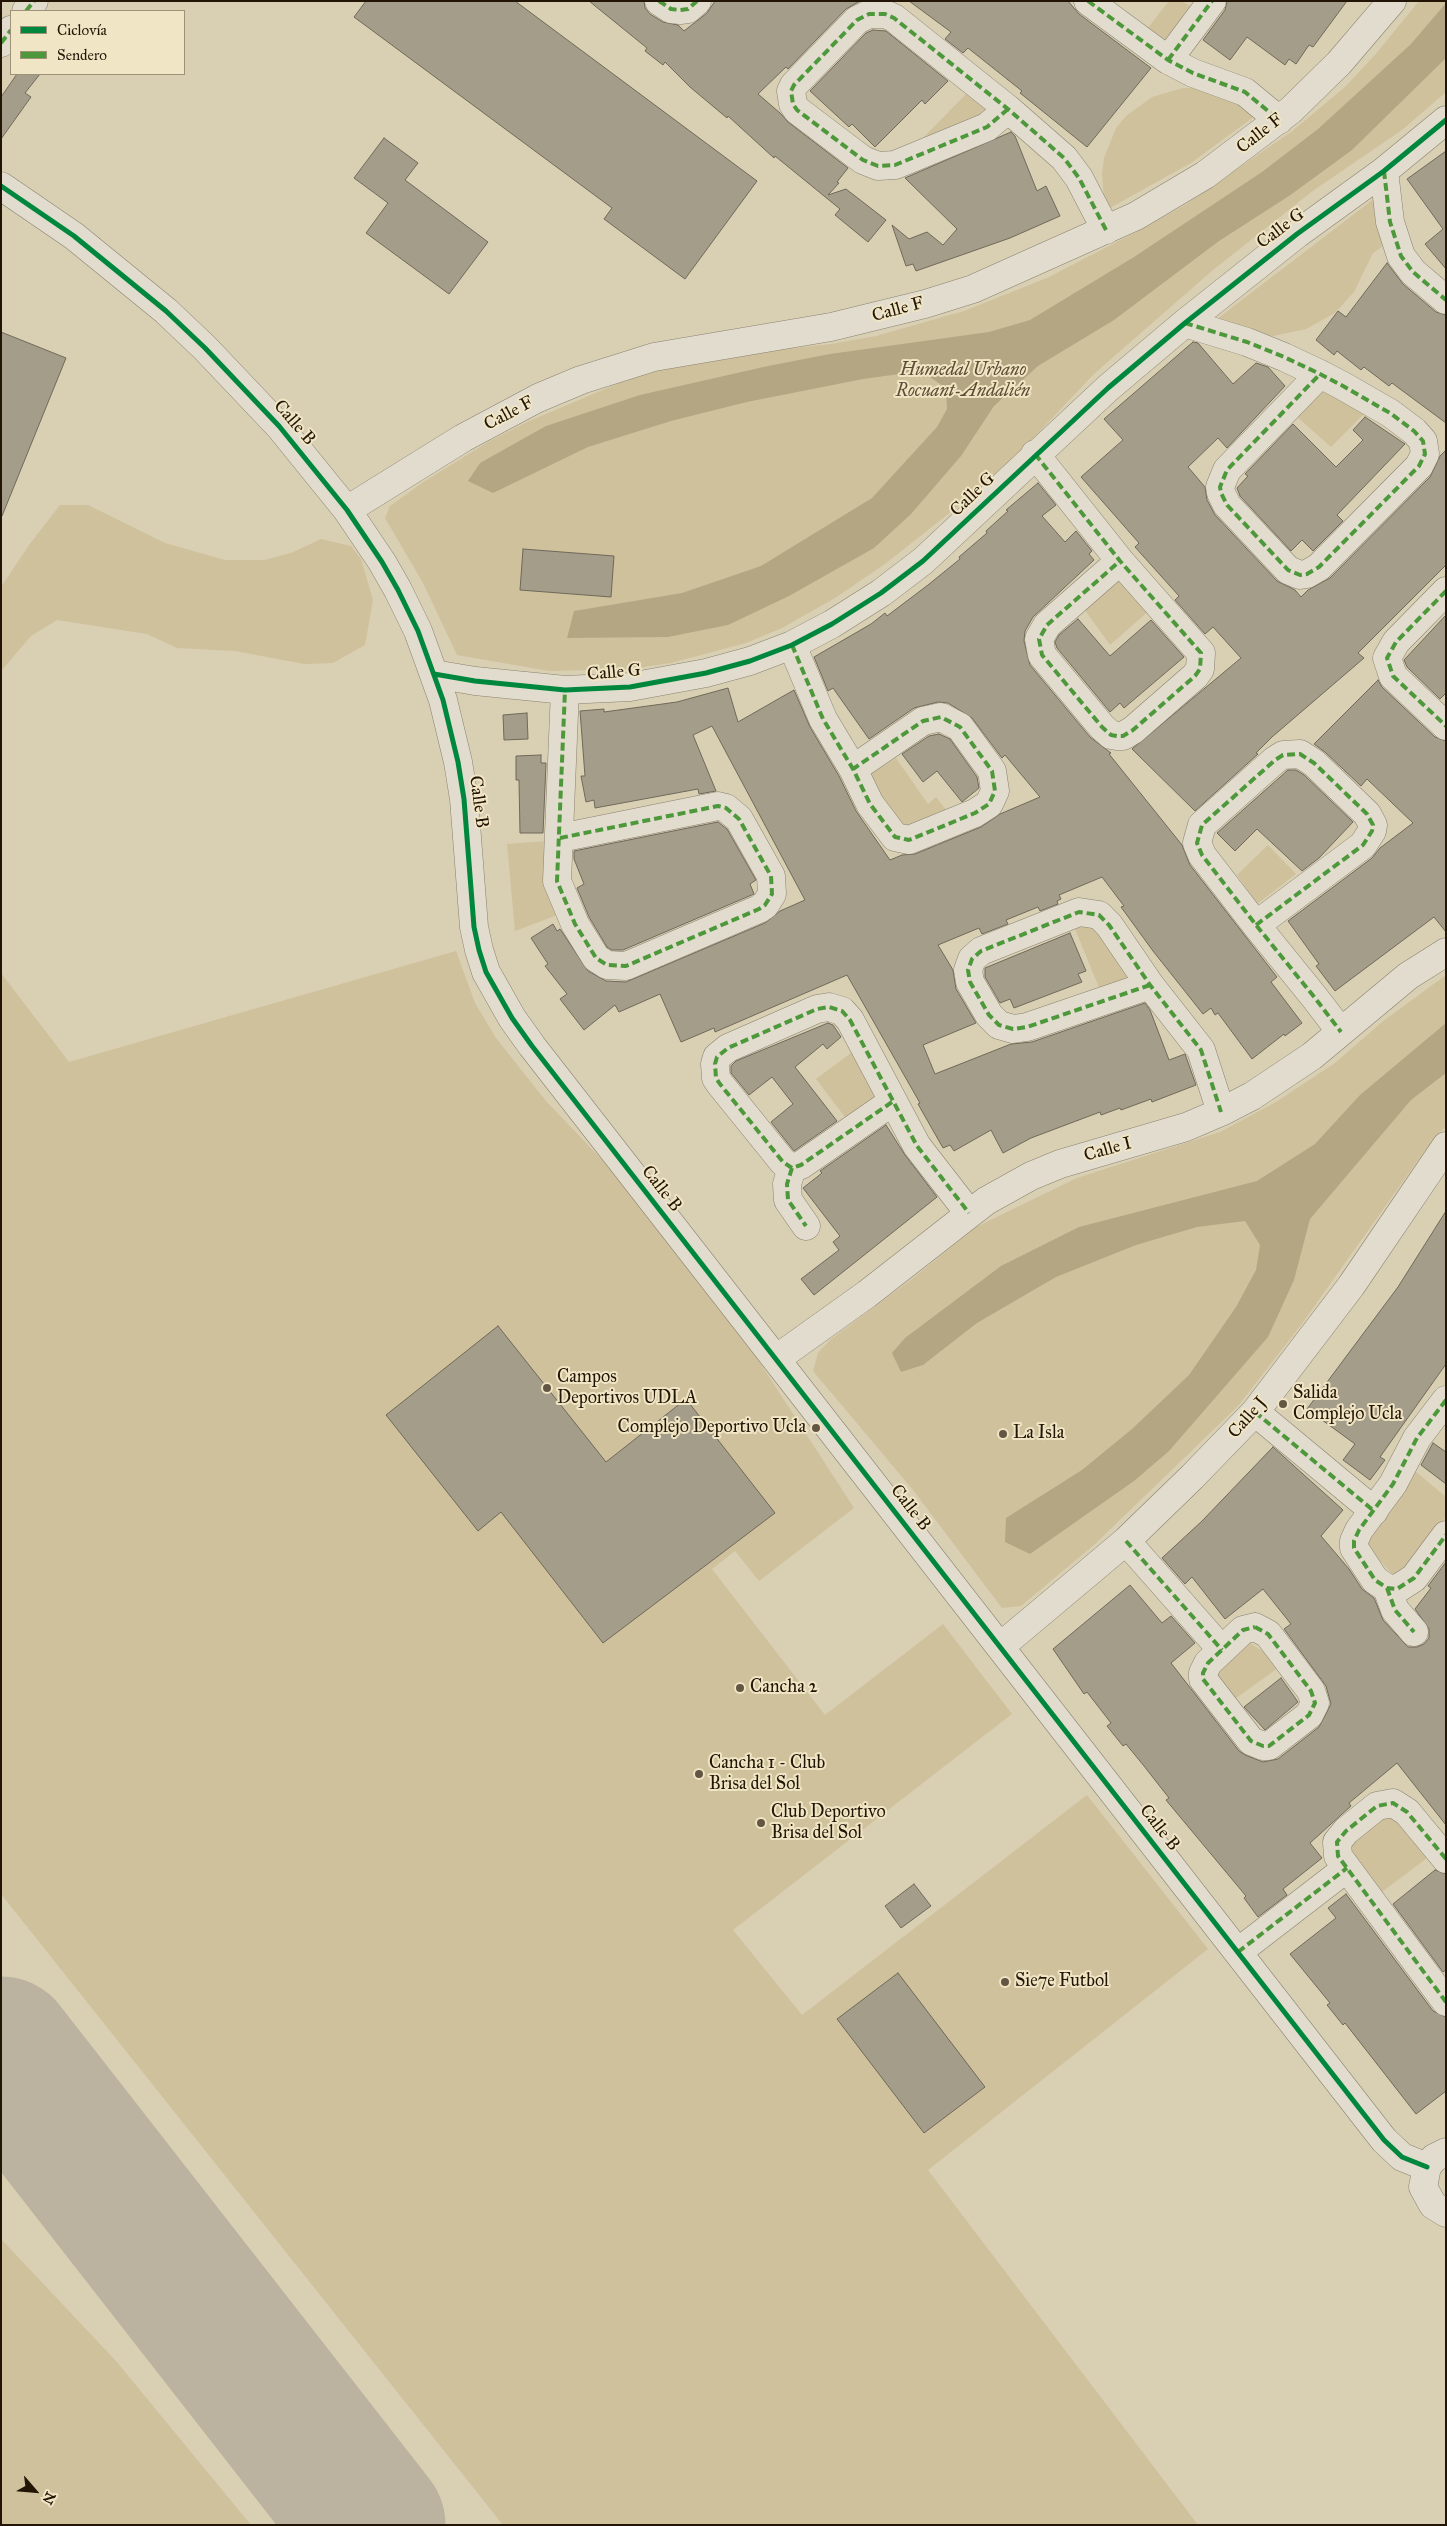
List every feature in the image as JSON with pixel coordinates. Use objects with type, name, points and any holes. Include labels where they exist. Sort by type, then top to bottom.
[{"type":"street","points":[[659,1],[671,9],[680,10],[688,8],[697,1]]},
{"type":"street","points":[[1088,1],[1168,60],[1193,73],[1245,92],[1279,120]]},
{"type":"street","points":[[1168,60],[1212,1]]},
{"type":"street","name":"Calle F","points":[[347,510],[463,438],[538,398],[581,380],[654,357],[831,327],[925,304],[973,289],[1136,216],[1206,174],[1279,120],[1339,63],[1392,1]]},
{"type":"street","points":[[1008,109],[987,127],[895,165],[878,166],[863,160],[797,110],[793,104],[791,91],[794,85],[857,20],[876,13],[894,18],[1008,109],[1068,163],[1079,178],[1106,230]]},
{"type":"street","points":[[1,43],[10,31]]},
{"type":"street","name":"Calle G","points":[[434,674],[502,684],[565,690],[598,690],[662,682],[750,661],[792,645],[840,619],[881,593],[916,566],[1108,388],[1185,323],[1297,234],[1384,171],[1446,120]]},
{"type":"street","points":[[1384,171],[1390,222],[1401,256],[1413,272],[1444,297]]},
{"type":"street","name":"Calle B","points":[[1,186],[74,236],[166,311],[212,354],[273,420],[347,510],[382,562],[398,590],[434,674],[458,762],[468,831],[474,927],[486,972],[532,1046],[1388,2145],[1402,2157],[1436,2159]]},
{"type":"street","points":[[1185,323],[1247,342],[1320,374],[1365,398],[1414,431],[1423,441],[1425,454],[1419,466],[1320,567],[1307,574],[1300,575],[1284,566],[1227,505],[1220,487],[1227,470],[1320,374]]},
{"type":"street","points":[[1035,454],[1120,561],[1198,646],[1202,661],[1195,676],[1128,734],[1117,736],[1106,732],[1042,655],[1039,639],[1046,625],[1120,561]]},
{"type":"street","points":[[1446,591],[1396,642],[1387,658],[1393,676],[1446,726]]},
{"type":"street","points":[[792,645],[823,719],[854,769],[880,820],[891,834],[904,840],[914,838],[984,808],[993,798],[996,791],[992,771],[960,727],[941,717],[923,721],[854,769]]},
{"type":"street","points":[[560,838],[718,806],[726,808],[739,820],[770,876],[772,894],[765,905],[759,909],[626,966],[607,965],[592,952],[575,924],[559,889],[556,868],[560,838],[565,690]]},
{"type":"street","points":[[1256,925],[1363,845],[1372,831],[1373,825],[1368,814],[1314,763],[1300,754],[1283,755],[1276,760],[1202,825],[1197,837],[1202,855],[1256,925],[1341,1032]]},
{"type":"street","points":[[1150,985],[1027,1027],[1013,1029],[999,1025],[989,1015],[970,982],[968,970],[972,959],[981,951],[1073,914],[1086,911],[1099,915],[1109,924],[1150,985],[1201,1050],[1221,1112]]},
{"type":"street","name":"Calle I","points":[[776,1359],[867,1294],[969,1213],[1008,1188],[1060,1164],[1159,1136],[1221,1112],[1282,1078],[1408,976],[1446,952]]},
{"type":"street","points":[[792,1168],[783,1162],[716,1078],[715,1064],[722,1052],[817,1009],[823,1007],[836,1008],[850,1020],[917,1146],[969,1213]]},
{"type":"street","points":[[792,1168],[801,1165],[892,1102]]},
{"type":"street","name":"Calle J","points":[[1001,1646],[1126,1542],[1192,1478],[1254,1412],[1352,1286],[1446,1146]]},
{"type":"street","points":[[792,1168],[786,1184],[788,1200],[806,1226]]},
{"type":"street","points":[[1446,1400],[1417,1438],[1393,1484],[1356,1535],[1354,1548],[1374,1580],[1387,1588],[1397,1589],[1410,1582],[1446,1535]]},
{"type":"street","points":[[1254,1412],[1374,1511]]},
{"type":"street","points":[[1126,1542],[1222,1650]]},
{"type":"street","points":[[1387,1588],[1395,1610],[1414,1632]]},
{"type":"street","points":[[1446,1859],[1401,1806],[1384,1803],[1377,1806],[1340,1836],[1336,1849],[1347,1868],[1446,2002]]},
{"type":"street","points":[[1238,1952],[1347,1868]]},
{"type":"street","points":[[1436,2159],[1423,2187],[1426,2197],[1433,2205],[1446,2213]]},
{"type":"green space","points":[[1169,1],[1182,1],[1195,9],[1166,44],[1147,29]]},
{"type":"green space","points":[[1419,1],[1446,1],[1446,92],[1402,130],[1314,190],[1213,270],[1095,373],[1018,454],[976,492],[885,564],[835,598],[782,628],[746,643],[671,663],[630,669],[549,671],[457,655],[423,583],[385,518],[390,506],[422,483],[488,442],[527,422],[626,380],[681,364],[750,353],[831,344],[876,336],[964,311],[1047,278],[1183,206],[1291,132],[1345,87],[1375,55]]},
{"type":"green space","points":[[1183,88],[1199,88],[1229,97],[1255,116],[1191,163],[1108,209],[1104,199],[1102,174],[1104,158],[1116,128],[1126,116],[1152,97]]},
{"type":"green space","points":[[967,93],[989,111],[920,141]]},
{"type":"green space","points":[[1375,198],[1383,246],[1373,253],[1354,292],[1335,313],[1306,329],[1273,336],[1255,335],[1217,319]]},
{"type":"green space","points":[[1322,387],[1369,409],[1331,447],[1295,415]]},
{"type":"green space","points":[[60,505],[88,505],[165,543],[225,560],[264,560],[291,553],[321,539],[351,546],[361,559],[373,600],[365,645],[333,663],[304,664],[235,651],[177,648],[147,634],[57,620],[31,636],[1,671],[1,587],[29,545]]},
{"type":"green space","points":[[1119,572],[1150,610],[1110,645],[1082,606]]},
{"type":"green space","points":[[896,758],[928,804],[936,797],[951,816],[899,831],[863,779]]},
{"type":"green space","points":[[547,841],[560,914],[515,931],[507,844]]},
{"type":"green space","points":[[1268,845],[1296,874],[1257,904],[1237,875]]},
{"type":"green space","points":[[1089,923],[1100,929],[1136,981],[1102,995],[1073,924]]},
{"type":"green space","points":[[456,951],[475,1003],[496,1038],[546,1101],[630,1189],[729,1315],[854,1508],[759,1581],[735,1551],[712,1569],[825,1715],[943,1624],[1012,1714],[733,1930],[802,2015],[1087,1795],[1208,1949],[928,2170],[1198,2525],[503,2525],[1,1894],[1,973],[69,1062]]},
{"type":"green space","points":[[1446,975],[1446,1126],[1426,1149],[1301,1325],[1238,1406],[1095,1544],[1021,1606],[1002,1608],[913,1490],[813,1371],[818,1353],[830,1340],[912,1279],[976,1227],[1077,1178],[1220,1132],[1276,1102],[1335,1063],[1382,1022]]},
{"type":"green space","points":[[855,1050],[877,1099],[848,1121],[816,1079]]},
{"type":"green space","points":[[1415,1471],[1446,1497],[1446,1517],[1399,1577],[1393,1575],[1363,1542]]},
{"type":"green space","points":[[1249,1642],[1268,1655],[1278,1668],[1232,1701],[1217,1678],[1224,1656]]},
{"type":"green space","points":[[1386,1810],[1431,1855],[1378,1895],[1345,1841]]},
{"type":"green space","points":[[1,2239],[116,2361],[251,2525],[1,2525]]},
{"type":"shaded area","name":"Humedal Urbano Rocuant-Andalién","points":[[1446,3],[1446,58],[1352,150],[1289,196],[1219,241],[1114,320],[1038,366],[994,406],[961,456],[911,514],[874,548],[789,596],[728,625],[668,637],[567,638],[574,611],[682,593],[761,566],[872,498],[937,427],[947,409],[946,388],[921,371],[863,379],[747,402],[671,421],[588,447],[493,493],[468,481],[480,463],[546,426],[640,395],[830,354],[989,332],[1030,320],[1134,257],[1262,172],[1318,129],[1411,44]]},
{"type":"shaded area","points":[[1446,1023],[1446,1073],[1411,1100],[1310,1219],[1294,1280],[1268,1337],[1169,1451],[1134,1481],[1030,1554],[1005,1542],[1006,1518],[1082,1470],[1132,1429],[1189,1375],[1236,1307],[1256,1270],[1260,1245],[1245,1221],[1197,1227],[1136,1245],[1056,1277],[977,1323],[923,1365],[901,1372],[892,1353],[905,1338],[1001,1266],[1079,1227],[1257,1181],[1315,1144],[1360,1095]]},
{"type":"building","points":[[366,1],[515,1],[757,181],[685,279],[604,219],[612,208],[354,17]]},
{"type":"building","points":[[589,1],[644,1],[645,8],[650,14],[663,22],[678,25],[684,31],[707,13],[715,1],[860,1],[846,9],[788,69],[786,67],[758,94],[788,122],[848,168],[837,182],[839,183],[828,195],[846,189],[886,220],[868,242],[835,215],[840,209],[775,156],[774,158],[728,116],[727,118],[690,87],[665,62],[663,65],[645,51],[647,48]]},
{"type":"building","points":[[909,1],[1068,1],[1079,14],[1151,68],[1087,147],[968,48],[963,53],[945,39],[951,32]]},
{"type":"building","points":[[1227,1],[1347,1],[1313,47],[1309,45],[1296,64],[1289,59],[1285,65],[1247,37],[1230,60],[1203,40],[1225,10]]},
{"type":"building","points":[[873,30],[886,31],[948,81],[925,104],[922,100],[875,147],[852,124],[849,127],[810,91],[866,33]]},
{"type":"building","points":[[16,75],[39,75],[25,93],[31,97],[1,139],[1,97]]},
{"type":"building","points":[[1011,132],[1015,136],[1037,191],[1046,186],[1060,216],[1010,238],[916,271],[913,264],[906,266],[892,225],[909,239],[927,232],[943,245],[957,229],[905,178]]},
{"type":"building","points":[[384,138],[418,163],[405,180],[488,242],[449,294],[366,233],[388,203],[354,178]]},
{"type":"building","points":[[1446,151],[1446,269],[1425,244],[1443,229],[1407,179]]},
{"type":"building","points":[[1387,263],[1403,284],[1436,312],[1446,315],[1446,423],[1392,383],[1389,386],[1364,367],[1361,370],[1337,351],[1334,355],[1316,340],[1338,311],[1346,317]]},
{"type":"building","points":[[1,332],[66,358],[2,516],[1,515]]},
{"type":"building","points":[[1193,342],[1198,343],[1233,384],[1256,363],[1268,367],[1285,386],[1227,448],[1218,438],[1188,467],[1205,487],[1207,500],[1215,515],[1277,581],[1295,590],[1301,597],[1308,590],[1330,578],[1430,477],[1440,456],[1446,450],[1446,565],[1358,653],[1364,658],[1272,737],[1256,753],[1258,754],[1195,811],[1132,749],[1241,658],[1213,627],[1205,634],[1175,600],[1179,596],[1135,547],[1139,543],[1081,477],[1123,440],[1104,419]]},
{"type":"building","points":[[1365,417],[1405,444],[1337,515],[1343,521],[1313,551],[1302,540],[1291,551],[1240,496],[1237,488],[1248,476],[1245,474],[1293,424],[1336,467],[1363,440],[1353,430]]},
{"type":"building","points":[[1038,483],[1056,505],[1042,516],[1065,542],[1076,531],[1092,551],[1089,554],[1094,560],[1033,617],[1025,631],[1024,641],[1030,665],[1090,737],[1111,753],[1109,754],[1182,845],[1190,865],[1277,977],[1271,982],[1302,1023],[1285,1036],[1284,1034],[1252,1059],[1218,1013],[1215,1015],[1211,1008],[1203,1014],[1153,951],[1121,907],[1124,906],[1102,877],[1059,895],[1061,899],[1057,901],[1058,904],[1040,911],[1038,907],[1006,920],[1008,924],[982,934],[979,928],[938,945],[953,970],[956,989],[976,1023],[923,1045],[935,1074],[1011,1044],[1032,1042],[1145,1003],[1150,1010],[1169,1060],[1185,1054],[1196,1085],[1152,1102],[1151,1099],[1101,1115],[1100,1112],[1031,1138],[1003,1153],[991,1130],[954,1151],[950,1145],[943,1148],[918,1104],[920,1103],[847,975],[715,1032],[714,1028],[681,1042],[660,994],[619,1012],[615,1005],[584,1030],[560,999],[567,994],[545,966],[548,964],[531,938],[553,924],[557,931],[560,929],[588,971],[606,981],[626,982],[765,923],[780,911],[805,900],[712,726],[693,735],[716,791],[699,794],[698,789],[595,808],[594,800],[586,802],[581,776],[585,776],[580,711],[604,709],[604,712],[677,702],[728,688],[738,722],[794,690],[810,727],[839,776],[856,811],[890,860],[902,855],[915,854],[981,827],[1000,814],[1040,797],[1005,755],[1002,758],[972,718],[948,703],[938,702],[914,708],[869,739],[833,688],[828,691],[814,657],[871,624],[885,613],[887,616],[928,585],[960,559],[959,557],[987,533],[986,531],[1008,511],[1006,510]]},
{"type":"building","points":[[523,549],[614,556],[611,597],[520,590]]},
{"type":"building","points":[[1446,615],[1446,693],[1440,699],[1407,667],[1404,660]]},
{"type":"building","points":[[1078,619],[1110,656],[1151,620],[1184,657],[1124,708],[1120,703],[1110,712],[1057,648],[1055,642],[1059,635]]},
{"type":"building","points":[[1378,680],[1382,687],[1435,737],[1446,741],[1446,932],[1434,917],[1335,991],[1316,966],[1319,964],[1288,921],[1372,858],[1380,848],[1413,823],[1367,779],[1361,786],[1314,744]]},
{"type":"building","points":[[527,713],[528,739],[504,740],[503,715]]},
{"type":"building","points":[[939,734],[950,739],[977,777],[979,788],[962,802],[937,771],[923,782],[902,754],[929,736]]},
{"type":"building","points":[[541,755],[541,763],[546,763],[543,833],[520,833],[519,780],[516,780],[516,756]]},
{"type":"building","points":[[1288,770],[1296,770],[1304,775],[1353,822],[1319,858],[1302,871],[1257,829],[1235,851],[1217,833]]},
{"type":"building","points":[[718,822],[727,829],[756,880],[750,884],[754,894],[623,950],[612,950],[607,947],[589,917],[577,888],[584,884],[574,859],[574,851]]},
{"type":"building","points":[[1070,933],[1086,971],[1078,974],[1082,982],[1014,1008],[1010,999],[1000,1003],[985,977],[985,968]]},
{"type":"building","points":[[828,1023],[833,1025],[841,1037],[827,1049],[823,1044],[795,1067],[837,1121],[794,1151],[771,1122],[793,1104],[772,1077],[749,1095],[731,1073],[731,1066],[736,1061]]},
{"type":"building","points":[[886,1125],[905,1155],[937,1197],[814,1295],[801,1279],[839,1250],[833,1242],[840,1236],[803,1188],[822,1173],[820,1171]]},
{"type":"building","points":[[1446,1211],[1446,1364],[1380,1457],[1385,1460],[1370,1480],[1343,1460],[1355,1444],[1307,1409],[1398,1287]]},
{"type":"building","points":[[498,1326],[606,1462],[686,1399],[775,1513],[603,1643],[501,1512],[478,1531],[386,1415]]},
{"type":"building","points":[[1433,1443],[1446,1452],[1446,1484],[1421,1465]]},
{"type":"building","points":[[1273,1447],[1343,1510],[1321,1536],[1349,1569],[1362,1589],[1374,1598],[1383,1620],[1408,1647],[1417,1647],[1424,1644],[1429,1638],[1429,1629],[1415,1609],[1431,1588],[1428,1586],[1446,1562],[1446,1825],[1397,1763],[1349,1803],[1351,1806],[1310,1843],[1322,1858],[1283,1889],[1287,1895],[1258,1917],[1244,1898],[1246,1896],[1166,1800],[1169,1798],[1144,1766],[1126,1744],[1123,1746],[1107,1726],[1111,1723],[1087,1692],[1084,1694],[1053,1649],[1130,1585],[1162,1623],[1171,1616],[1195,1643],[1171,1663],[1239,1751],[1263,1762],[1278,1759],[1319,1727],[1331,1704],[1326,1686],[1284,1629],[1291,1624],[1263,1589],[1225,1619],[1192,1577],[1185,1584],[1162,1558],[1202,1521]]},
{"type":"building","points":[[1281,1678],[1298,1702],[1265,1730],[1244,1707]]},
{"type":"building","points":[[1435,1870],[1446,1874],[1446,1970],[1443,1972],[1393,1904]]},
{"type":"building","points":[[914,1884],[931,1906],[901,1928],[885,1906]]},
{"type":"building","points":[[1346,1894],[1433,2011],[1446,2017],[1446,2091],[1416,2114],[1345,2023],[1343,2025],[1327,2005],[1330,2003],[1290,1954],[1336,1918],[1328,1908]]},
{"type":"building","points":[[898,1973],[985,2087],[924,2133],[837,2019]]},
{"type":"taxiway","points":[[1,2065],[33,2092]]},
{"type":"runway","points":[[1,2051],[371,2525]]},
{"type":"marked path","points":[[27,10],[34,1]]},
{"type":"marked path","points":[[659,1],[671,9],[680,10],[688,9],[697,1]]},
{"type":"marked path","points":[[1088,1],[1168,60],[1193,73],[1245,92],[1279,120]]},
{"type":"marked path","points":[[1168,60],[1212,1]]},
{"type":"marked path","points":[[1008,109],[987,127],[895,165],[878,166],[863,160],[797,110],[793,104],[791,91],[794,85],[857,20],[869,14],[885,14],[894,18],[1008,109],[1064,158],[1079,178],[1106,230]]},
{"type":"marked path","points":[[1,43],[10,31]]},
{"type":"marked path","points":[[1384,171],[1390,222],[1401,256],[1413,272],[1446,300]]},
{"type":"marked path","points":[[1185,323],[1247,342],[1320,374],[1390,413],[1414,431],[1423,441],[1425,454],[1419,466],[1319,567],[1307,574],[1300,575],[1288,570],[1227,505],[1220,487],[1227,470],[1320,374]]},
{"type":"marked path","points":[[1035,454],[1120,561],[1201,653],[1200,669],[1195,676],[1133,730],[1123,736],[1111,735],[1102,727],[1042,655],[1039,639],[1047,625],[1120,561]]},
{"type":"marked path","points":[[1446,591],[1396,642],[1387,658],[1393,676],[1446,726]]},
{"type":"marked path","points":[[792,645],[823,719],[853,769],[870,804],[895,837],[909,840],[975,813],[989,804],[995,791],[992,771],[960,727],[941,717],[923,721],[853,769]]},
{"type":"marked path","points":[[560,838],[718,806],[726,808],[739,819],[771,876],[772,894],[765,905],[759,909],[626,966],[607,965],[596,958],[575,924],[557,881],[565,690]]},
{"type":"marked path","points":[[1256,925],[1363,845],[1372,831],[1373,825],[1367,814],[1314,763],[1300,754],[1283,755],[1275,760],[1202,825],[1197,843],[1202,855],[1256,925],[1341,1032]]},
{"type":"marked path","points":[[1150,985],[1027,1027],[1013,1029],[999,1025],[989,1015],[970,982],[968,970],[972,959],[981,951],[1079,912],[1099,915],[1109,925],[1150,985],[1201,1050],[1221,1112]]},
{"type":"marked path","points":[[892,1102],[801,1165],[792,1168],[783,1162],[720,1084],[716,1078],[715,1064],[717,1057],[728,1048],[817,1009],[829,1007],[842,1011],[850,1020],[917,1146],[969,1213]]},
{"type":"marked path","points":[[792,1168],[787,1184],[788,1200],[806,1226]]},
{"type":"marked path","points":[[1446,1400],[1417,1438],[1393,1484],[1359,1530],[1354,1541],[1354,1548],[1375,1580],[1387,1588],[1397,1589],[1414,1578],[1446,1535]]},
{"type":"marked path","points":[[1255,1412],[1374,1511]]},
{"type":"marked path","points":[[1126,1541],[1222,1650]]},
{"type":"marked path","points":[[1387,1588],[1395,1610],[1414,1632]]},
{"type":"marked path","points":[[1255,1627],[1268,1634],[1311,1691],[1315,1703],[1309,1715],[1269,1746],[1263,1746],[1251,1741],[1203,1679],[1203,1673],[1208,1663],[1243,1630],[1255,1627]]},
{"type":"marked path","points":[[1446,1859],[1407,1812],[1393,1803],[1377,1806],[1346,1831],[1337,1842],[1338,1856],[1446,2002]]},
{"type":"marked path","points":[[1238,1952],[1347,1868]]},
{"type":"cycle path","points":[[434,674],[475,681],[565,690],[630,687],[706,673],[750,661],[792,645],[832,624],[881,593],[923,561],[1108,388],[1185,323],[1297,234],[1384,171],[1446,120]]},
{"type":"cycle path","points":[[1,186],[74,236],[166,311],[205,348],[279,426],[347,510],[382,562],[398,590],[418,631],[443,700],[458,762],[464,799],[474,927],[486,972],[512,1018],[1384,2140],[1402,2157],[1427,2167]]},
{"type":"place","name":"Campos Deportivos UDLA","points":[[547,1388]]},
{"type":"place","name":"Salida Complejo Ucla","points":[[1283,1404]]},
{"type":"place","name":"Complejo Deportivo Ucla","points":[[816,1428]]},
{"type":"place","name":"La Isla","points":[[1003,1434]]},
{"type":"place","name":"Cancha 2","points":[[740,1688]]},
{"type":"place","name":"Cancha 1 - Club Brisa del Sol","points":[[699,1774]]},
{"type":"place","name":"Club Deportivo Brisa del Sol","points":[[761,1823]]},
{"type":"place","name":"Sie7e Futbol","points":[[1005,1982]]}]
